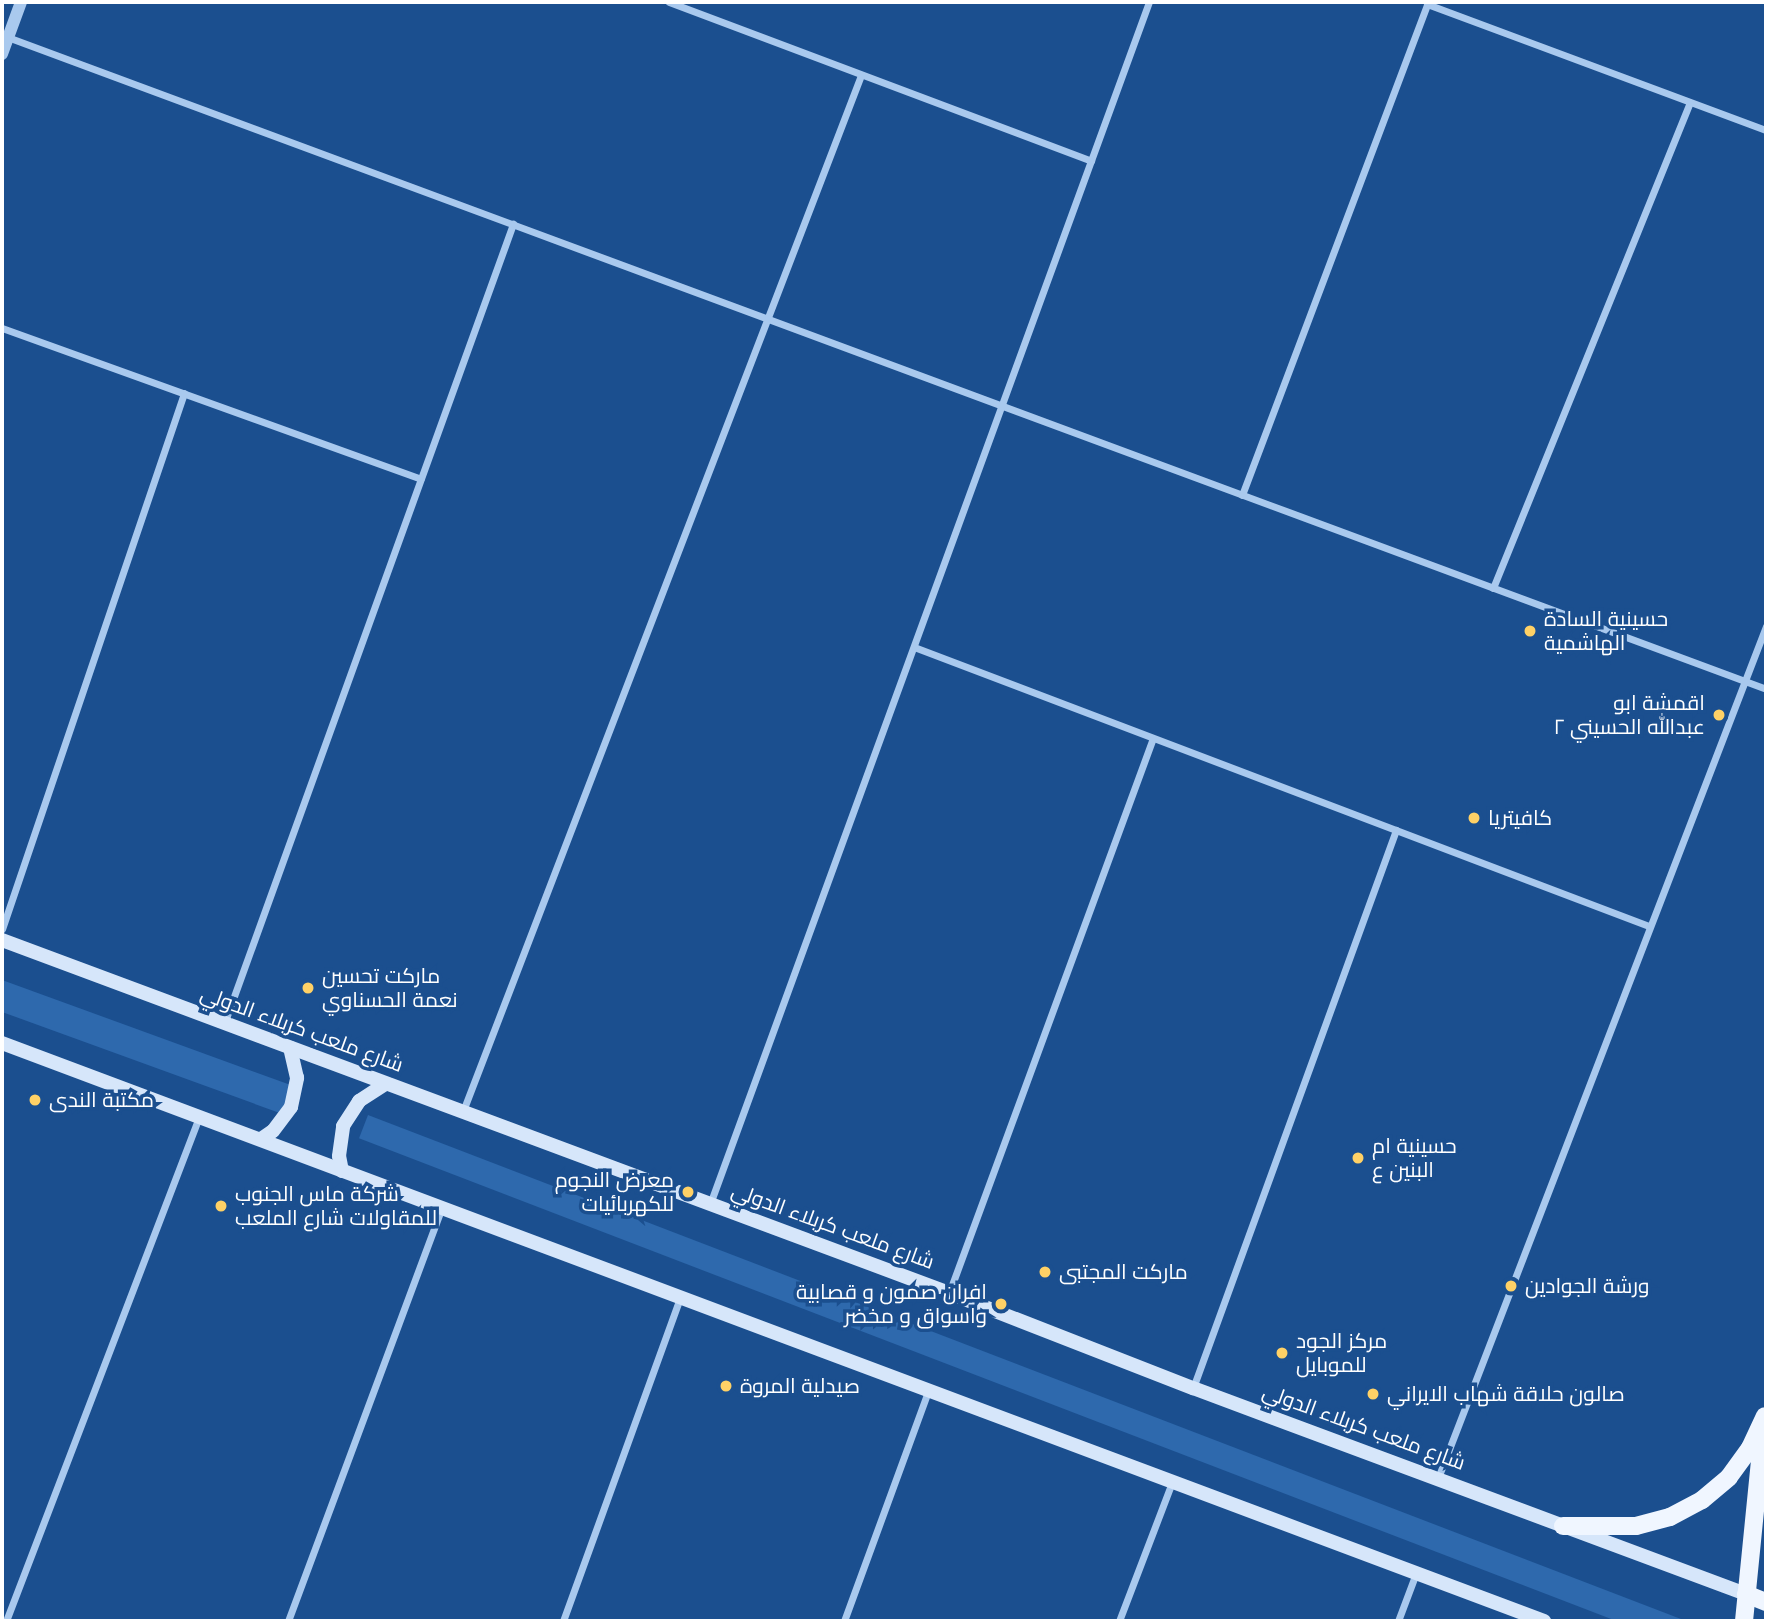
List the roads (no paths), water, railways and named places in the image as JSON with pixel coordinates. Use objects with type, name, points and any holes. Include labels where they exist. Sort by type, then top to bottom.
[{"type":"main road","name":"شارع ملعب كربلاء الدولي","points":[[2,940],[223,1025],[463,1111],[709,1206],[949,1293],[1193,1388],[1766,1602]]},
{"type":"main road","points":[[2,1043],[1544,1621]]},
{"type":"main road","points":[[261,1139],[273,1131],[291,1107],[297,1078],[290,1048]]},
{"type":"main road","points":[[342,1171],[339,1148],[343,1126],[359,1101],[385,1084]]},
{"type":"main road","points":[[1563,1526],[1636,1526],[1670,1517],[1702,1500],[1736,1468],[1750,1448],[1765,1411]]},
{"type":"main road","points":[[1744,1621],[1765,1411]]},
{"type":"street","points":[[2,54],[5,36],[21,2]]},
{"type":"street","points":[[668,2],[1091,161]]},
{"type":"street","points":[[709,1206],[1149,2]]},
{"type":"street","points":[[1242,495],[1427,3],[1766,130]]},
{"type":"street","points":[[5,36],[1766,689]]},
{"type":"street","points":[[463,1111],[861,75]]},
{"type":"street","points":[[1493,589],[1690,102]]},
{"type":"street","points":[[223,1025],[513,224]]},
{"type":"street","points":[[2,328],[421,479]]},
{"type":"street","points":[[2,929],[184,393]]},
{"type":"street","points":[[1438,1478],[1766,626]]},
{"type":"street","points":[[914,647],[1649,926]]},
{"type":"street","points":[[949,1293],[1153,738]]},
{"type":"street","points":[[1193,1388],[1396,830]]},
{"type":"street","points":[[6,1621],[199,1117]]},
{"type":"street","points":[[288,1621],[442,1208]]},
{"type":"street","points":[[563,1621],[680,1298]]},
{"type":"street","points":[[844,1621],[928,1391]]},
{"type":"street","points":[[1119,1621],[1172,1482]]},
{"type":"street","points":[[1398,1621],[1416,1573]]},
{"type":"place","name":"حسينية السادة الهاشمية","points":[[1530,631]]},
{"type":"place","name":"اقمشة ابو عبدالله الحسيني ٢","points":[[1719,715]]},
{"type":"place","name":"كافيتريا","points":[[1474,818]]},
{"type":"place","name":"ماركت تحسين نعمة الحسناوي","points":[[308,988]]},
{"type":"place","name":"مكتبة الندى","points":[[35,1100]]},
{"type":"place","name":"حسينية ام البنين ع","points":[[1358,1158]]},
{"type":"place","name":"معرض النجوم للكهربائيات","points":[[688,1192]]},
{"type":"place","name":"شركة ماس الجنوب للمقاولات شارع الملعب","points":[[221,1206]]},
{"type":"place","name":"ماركت المجتبى","points":[[1045,1272]]},
{"type":"place","name":"ورشة الجوادين","points":[[1511,1286]]},
{"type":"place","name":"افران صمون و قصابية واسواق و مخضر","points":[[1001,1304]]},
{"type":"place","name":"مركز الجود للموبايل","points":[[1282,1353]]},
{"type":"place","name":"صيدلية المروة","points":[[726,1386]]},
{"type":"place","name":"صالون حلاقة شهاب الايراني","points":[[1373,1394]]}]
